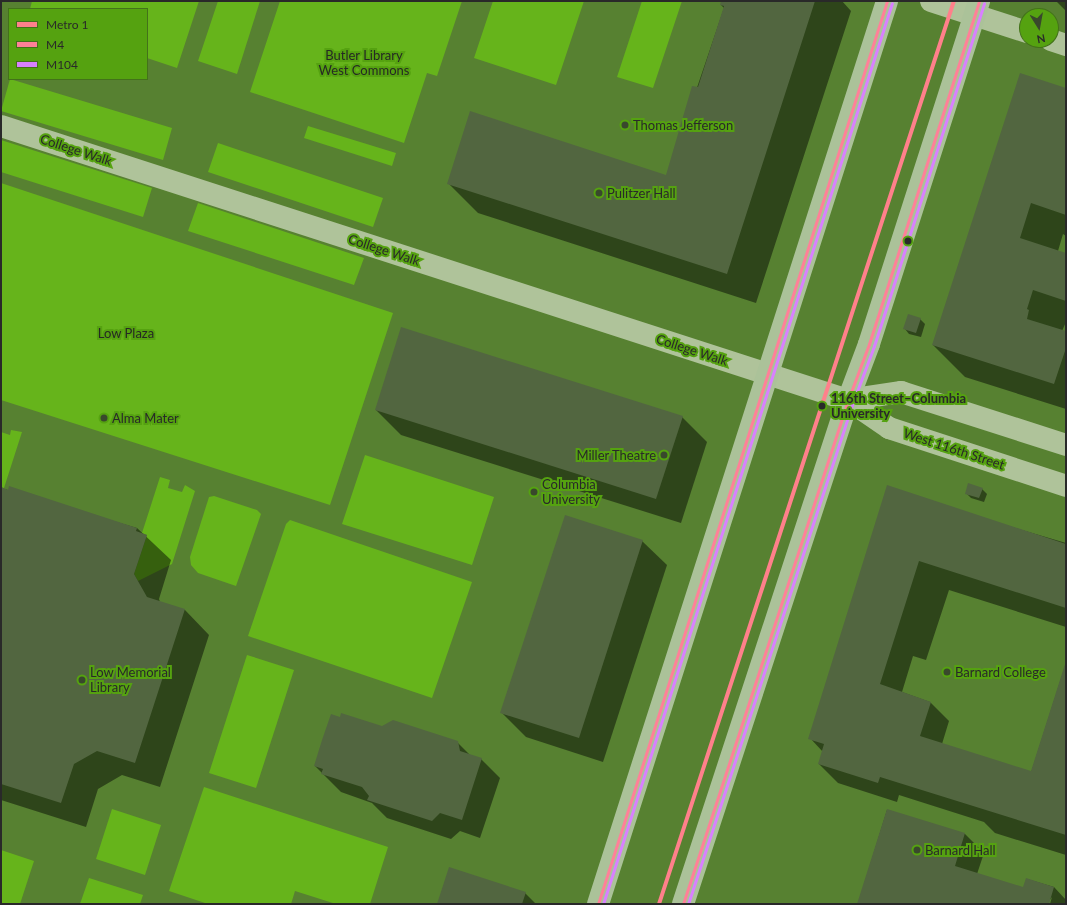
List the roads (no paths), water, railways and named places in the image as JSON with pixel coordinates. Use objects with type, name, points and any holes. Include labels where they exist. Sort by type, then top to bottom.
[{"type":"main road","points":[[598,904],[887,1]]},
{"type":"main road","points":[[683,904],[848,400],[869,344],[977,8]]},
{"type":"street","points":[[930,1],[977,8],[1019,28]]},
{"type":"street","name":"College Walk","points":[[1,126],[768,374]]},
{"type":"street","name":"West 116th Street","points":[[768,374],[848,400],[889,428],[1066,486]]},
{"type":"street","name":"West 116th Street","points":[[848,400],[901,392],[1066,445]]},
{"type":"metro line","name":"1","points":[[659,904],[954,1]]},
{"type":"place","name":"Thomas Jefferson","points":[[625,125]]},
{"type":"place","name":"Pulitzer Hall","points":[[599,193]]},
{"type":"place","name":"116th Street–Columbia University","points":[[822,406]]},
{"type":"place","name":"Alma Mater","points":[[104,418]]},
{"type":"place","name":"Miller Theatre","points":[[664,455]]},
{"type":"place","name":"Columbia University","points":[[534,492]]},
{"type":"place","name":"Barnard College","points":[[947,672]]},
{"type":"place","name":"Low Memorial Library","points":[[82,680]]},
{"type":"place","name":"Barnard Hall","points":[[917,850]]},
{"type":"park label","name":"Butler Library West Commons","points":[[364,64]]},
{"type":"park label","name":"Low Plaza","points":[[126,333]]}]
